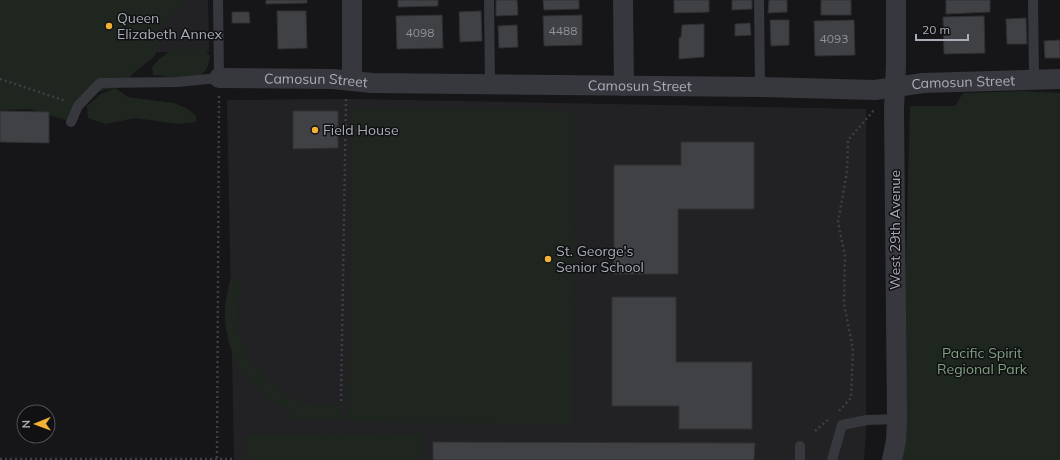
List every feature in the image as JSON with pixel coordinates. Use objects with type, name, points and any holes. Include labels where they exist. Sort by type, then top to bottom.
[{"type":"street","points":[[352,0],[352,81]]},
{"type":"street","points":[[623,0],[624,86]]},
{"type":"street","name":"West 29th Avenue","points":[[892,460],[896,441],[897,419],[894,111],[896,0]]},
{"type":"street","name":"Camosun Street","points":[[219,78],[334,79],[372,83],[760,87],[866,90],[895,88],[924,83],[1060,78]]},
{"type":"lane","points":[[71,122],[78,106],[100,83],[177,82],[219,78],[218,0]]},
{"type":"lane","points":[[489,0],[490,84]]},
{"type":"lane","points":[[760,0],[760,87]]},
{"type":"lane","points":[[1033,0],[1034,79]]},
{"type":"lane","points":[[832,460],[842,425],[867,420],[897,419]]},
{"type":"lane","points":[[800,446],[800,460]]},
{"type":"path","points":[[217,458],[219,78]]},
{"type":"path","points":[[0,79],[78,106]]},
{"type":"path","points":[[341,401],[347,90],[352,81]]},
{"type":"path","points":[[837,412],[851,398],[853,350],[844,303],[845,256],[838,222],[847,172],[848,140],[875,109]]},
{"type":"path","points":[[814,431],[831,417]]},
{"type":"path","points":[[0,459],[234,459]]},
{"type":"shaded area","name":"Queen Elizabeth Annex","points":[[10,0],[208,0],[209,52],[10,53]]},
{"type":"shaded area","name":"St. George's Senior School","points":[[353,99],[866,109],[867,420],[864,460],[234,460],[227,100]]},
{"type":"green space","points":[[0,0],[188,1],[156,28],[164,38],[154,57],[136,71],[121,86],[97,92],[84,107],[65,120],[29,109],[0,110]]},
{"type":"green space","points":[[202,48],[210,56],[206,70],[202,74],[190,78],[153,75],[152,67],[159,59],[174,49]]},
{"type":"green space","points":[[115,88],[128,97],[174,103],[188,109],[196,116],[196,122],[178,124],[135,118],[106,124],[88,118],[87,106],[101,94]]},
{"type":"green space","name":"Pacific Spirit Regional Park","points":[[1023,91],[1060,93],[1060,460],[901,460],[910,106],[955,106],[963,93]]},
{"type":"green space","points":[[352,108],[575,111],[572,425],[349,422]]},
{"type":"green space","points":[[230,280],[242,283],[238,301],[237,318],[239,334],[253,364],[275,387],[289,396],[309,404],[343,406],[343,420],[289,419],[290,410],[263,395],[246,377],[229,344],[226,331],[225,309]]},
{"type":"green space","points":[[422,434],[422,460],[247,460],[247,435]]},
{"type":"building","points":[[266,0],[307,0],[307,3],[266,4]]},
{"type":"building","points":[[398,0],[438,0],[438,6],[398,7]]},
{"type":"building","points":[[496,0],[517,0],[518,15],[496,16]]},
{"type":"building","points":[[543,0],[579,0],[579,9],[544,10]]},
{"type":"building","points":[[674,0],[709,0],[709,12],[674,13]]},
{"type":"building","points":[[732,0],[752,0],[752,9],[732,10]]},
{"type":"building","points":[[769,0],[787,0],[787,12],[768,13]]},
{"type":"building","points":[[821,0],[851,0],[851,15],[821,15]]},
{"type":"building","points":[[946,0],[990,0],[990,12],[946,14]]},
{"type":"building","points":[[277,11],[306,11],[307,48],[278,49]]},
{"type":"building","points":[[481,11],[482,41],[460,42],[459,12]]},
{"type":"building","points":[[232,12],[249,12],[250,23],[232,23]]},
{"type":"building","points":[[442,15],[443,48],[397,49],[396,16]]},
{"type":"building","points":[[582,15],[582,45],[544,46],[543,16]]},
{"type":"building","points":[[984,16],[985,53],[944,54],[943,17]]},
{"type":"building","points":[[1026,18],[1027,44],[1007,44],[1006,19]]},
{"type":"building","points":[[770,20],[789,20],[789,45],[771,46]]},
{"type":"building","points":[[854,20],[855,55],[815,56],[814,21]]},
{"type":"building","points":[[750,23],[751,35],[735,36],[735,24]]},
{"type":"building","points":[[704,24],[704,57],[679,59],[679,38],[681,37],[682,25]]},
{"type":"building","points":[[517,25],[518,47],[499,48],[498,26]]},
{"type":"building","points":[[1060,40],[1060,58],[1045,58],[1044,41]]},
{"type":"building","points":[[0,111],[49,112],[49,143],[0,142]]},
{"type":"building","name":"Field House","points":[[293,111],[338,111],[338,148],[293,149]]},
{"type":"building","points":[[681,142],[754,142],[754,209],[678,209],[678,274],[614,274],[614,165],[681,165]]},
{"type":"building","points":[[612,297],[676,297],[676,362],[752,362],[752,429],[679,429],[679,406],[612,406]]},
{"type":"building","points":[[433,442],[755,443],[754,460],[433,460]]},
{"type":"place","name":"Queen Elizabeth Annex","points":[[109,26]]},
{"type":"place","name":"Field House","points":[[315,130]]},
{"type":"place","name":"St. George's Senior School","points":[[548,259]]}]
